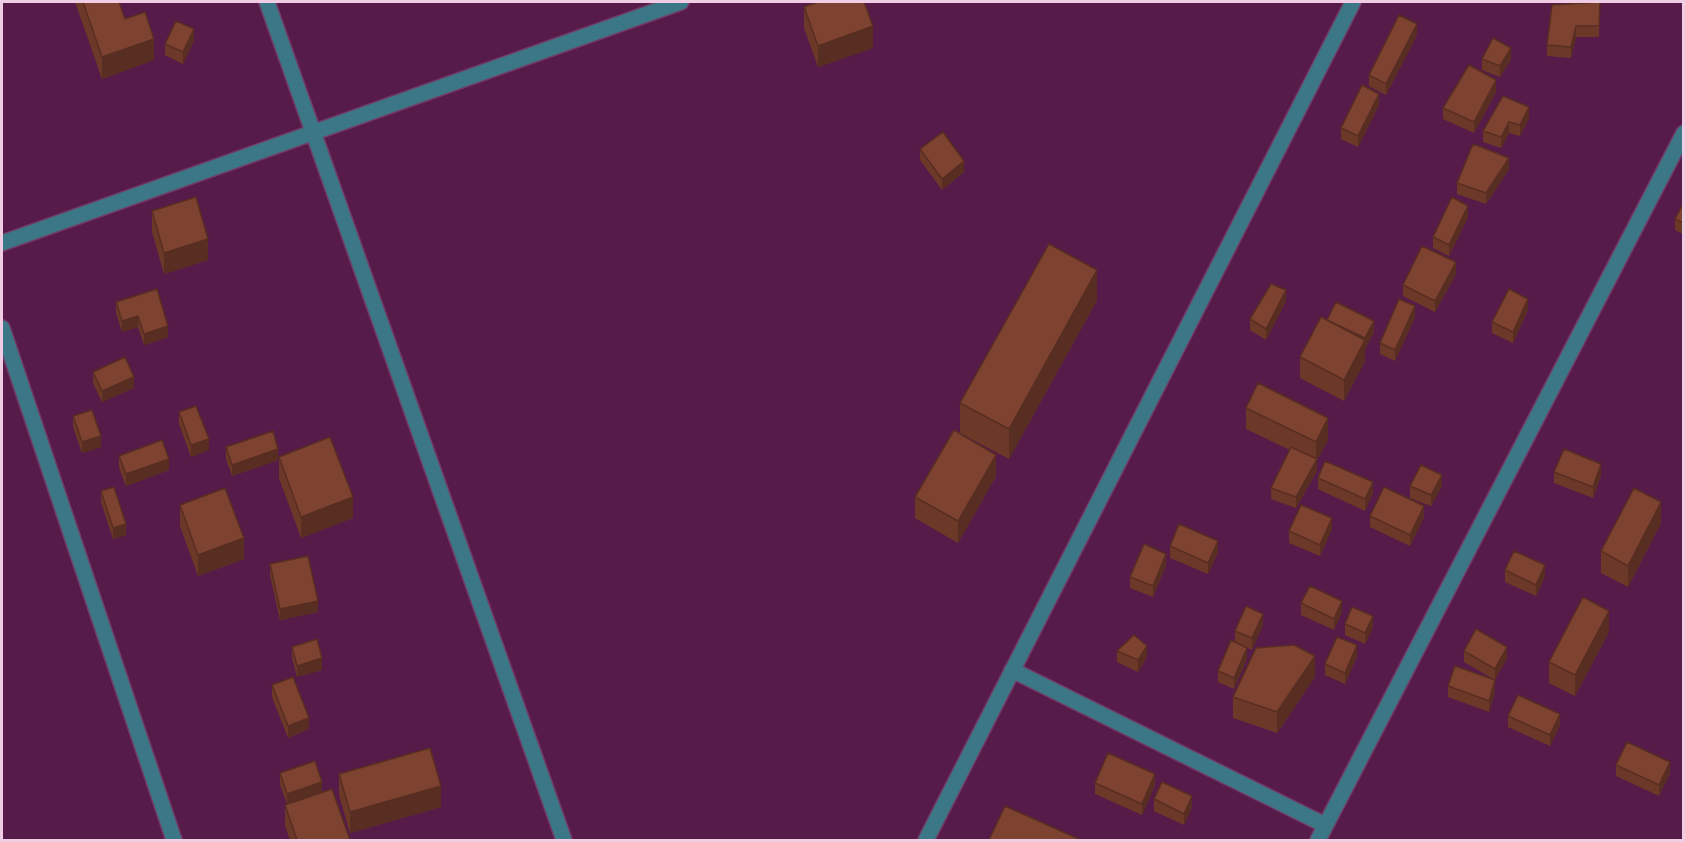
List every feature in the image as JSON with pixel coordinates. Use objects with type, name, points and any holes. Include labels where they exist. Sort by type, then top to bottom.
[{"type":"street","points":[[267,2],[564,840]]},
{"type":"street","points":[[2,243],[314,132],[657,5],[681,2]]},
{"type":"street","points":[[926,840],[1353,2]]},
{"type":"street","points":[[1318,840],[1683,133]]},
{"type":"street","points":[[2,328],[174,840]]},
{"type":"street","points":[[1012,670],[1325,825]]},
{"type":"building","points":[[83,2],[119,2],[125,19],[145,12],[154,39],[102,57]]},
{"type":"building","points":[[818,2],[864,2],[873,26],[818,46],[804,7]]},
{"type":"building","points":[[1600,2],[1599,26],[1576,26],[1571,47],[1547,45],[1552,5]]},
{"type":"building","points":[[1399,15],[1417,24],[1386,84],[1369,75]]},
{"type":"building","points":[[176,21],[194,29],[183,52],[165,44]]},
{"type":"building","points":[[1493,38],[1511,48],[1500,66],[1482,59]]},
{"type":"building","points":[[1469,65],[1496,80],[1474,122],[1443,108]]},
{"type":"building","points":[[1362,85],[1379,94],[1358,136],[1341,128]]},
{"type":"building","points":[[1503,96],[1529,107],[1520,125],[1509,122],[1501,137],[1483,131]]},
{"type":"building","points":[[943,132],[964,161],[942,179],[920,149]]},
{"type":"building","points":[[1473,144],[1509,158],[1486,193],[1457,183]]},
{"type":"building","points":[[196,197],[208,239],[164,253],[152,211]]},
{"type":"building","points":[[1452,197],[1468,206],[1449,245],[1433,237]]},
{"type":"building","points":[[1683,204],[1683,223],[1675,219]]},
{"type":"building","points":[[1049,244],[1097,270],[1009,429],[960,403]]},
{"type":"building","points":[[1422,246],[1456,262],[1435,301],[1403,285]]},
{"type":"building","points":[[1271,284],[1286,290],[1266,329],[1250,319]]},
{"type":"building","points":[[157,289],[168,326],[144,334],[138,316],[122,321],[116,302]]},
{"type":"building","points":[[1509,289],[1528,299],[1513,332],[1492,322]]},
{"type":"building","points":[[1399,299],[1415,306],[1395,350],[1380,343]]},
{"type":"building","points":[[1336,302],[1374,321],[1365,338],[1327,320]]},
{"type":"building","points":[[1321,317],[1365,340],[1344,380],[1300,357]]},
{"type":"building","points":[[125,357],[134,377],[102,391],[93,372]]},
{"type":"building","points":[[1258,383],[1328,418],[1316,442],[1246,408]]},
{"type":"building","points":[[196,406],[209,439],[191,445],[179,412]]},
{"type":"building","points":[[92,410],[101,436],[82,442],[73,416]]},
{"type":"building","points":[[954,430],[996,455],[958,521],[915,497]]},
{"type":"building","points":[[273,431],[278,449],[232,465],[226,447]]},
{"type":"building","points":[[330,437],[353,497],[301,517],[279,457]]},
{"type":"building","points":[[162,440],[169,459],[126,474],[119,456]]},
{"type":"building","points":[[1291,447],[1317,459],[1296,497],[1271,488]]},
{"type":"building","points":[[1564,449],[1601,464],[1593,487],[1554,472]]},
{"type":"building","points":[[1325,461],[1373,482],[1365,499],[1318,478]]},
{"type":"building","points":[[1421,465],[1442,475],[1431,495],[1410,486]]},
{"type":"building","points":[[114,487],[126,524],[113,528],[101,491]]},
{"type":"building","points":[[1384,487],[1424,506],[1410,535],[1370,516]]},
{"type":"building","points":[[225,488],[244,538],[198,555],[180,505]]},
{"type":"building","points":[[1634,488],[1661,502],[1628,566],[1601,551]]},
{"type":"building","points":[[1301,505],[1332,518],[1320,545],[1289,531]]},
{"type":"building","points":[[1179,524],[1218,541],[1208,563],[1170,546]]},
{"type":"building","points":[[1144,544],[1166,554],[1153,586],[1130,577]]},
{"type":"building","points":[[1514,551],[1545,565],[1536,585],[1505,570]]},
{"type":"building","points":[[308,556],[318,601],[280,609],[270,564]]},
{"type":"building","points":[[1310,586],[1342,601],[1334,619],[1301,603]]},
{"type":"building","points":[[1583,597],[1609,611],[1575,675],[1549,662]]},
{"type":"building","points":[[1246,606],[1263,614],[1252,638],[1235,631]]},
{"type":"building","points":[[1352,607],[1373,616],[1365,633],[1345,624]]},
{"type":"building","points":[[1476,629],[1507,647],[1495,669],[1464,651]]},
{"type":"building","points":[[1134,635],[1147,646],[1138,660],[1117,651]]},
{"type":"building","points":[[1337,637],[1357,645],[1345,673],[1325,664]]},
{"type":"building","points":[[317,639],[322,658],[297,666],[292,647]]},
{"type":"building","points":[[1231,640],[1247,648],[1234,678],[1218,671]]},
{"type":"building","points":[[1294,645],[1315,656],[1277,712],[1233,697],[1256,648]]},
{"type":"building","points":[[1455,666],[1495,680],[1489,701],[1448,686]]},
{"type":"building","points":[[293,677],[309,718],[288,726],[272,685]]},
{"type":"building","points":[[1518,695],[1560,714],[1550,735],[1508,716]]},
{"type":"building","points":[[1627,742],[1670,762],[1659,785],[1616,765]]},
{"type":"building","points":[[430,748],[441,786],[350,812],[339,774]]},
{"type":"building","points":[[1108,753],[1155,774],[1142,804],[1095,783]]},
{"type":"building","points":[[315,761],[322,782],[287,794],[280,773]]},
{"type":"building","points":[[1162,782],[1192,796],[1184,814],[1154,799]]},
{"type":"building","points":[[332,789],[350,840],[297,840],[285,805]]},
{"type":"building","points":[[1005,806],[1081,840],[989,840]]}]
